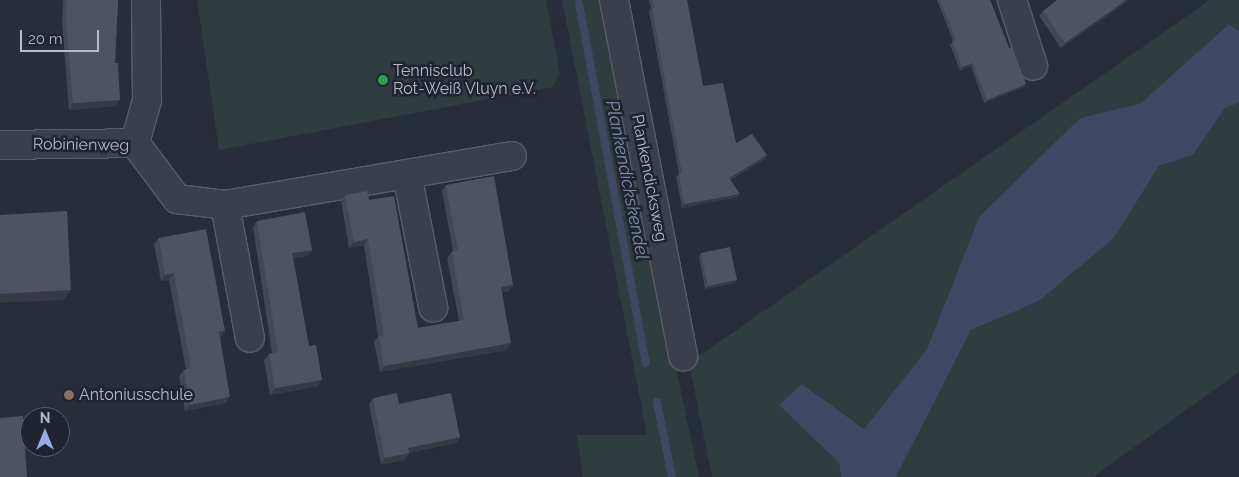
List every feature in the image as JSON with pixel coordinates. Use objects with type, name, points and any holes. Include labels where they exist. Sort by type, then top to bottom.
[{"type":"street","points":[[135,143],[147,100],[146,0]]},
{"type":"street","name":"Plankendicksweg","points":[[614,0],[683,356]]},
{"type":"street","points":[[1017,2],[1032,66]]},
{"type":"street","name":"Robinienweg","points":[[0,144],[135,143],[177,199],[225,205],[512,156]]},
{"type":"street","points":[[407,174],[433,307]]},
{"type":"street","points":[[225,205],[250,338]]},
{"type":"shaded area","name":"Tennisclub Rot-Weiß Vluyn e.V.","points":[[197,0],[546,0],[560,74],[553,87],[219,150]]},
{"type":"shaded area","points":[[562,0],[599,0],[699,477],[583,477],[577,435],[647,435]]},
{"type":"shaded area","points":[[1210,0],[1239,0],[1239,31],[1229,24],[1141,103],[1080,118],[979,217],[927,349],[864,429],[802,384],[779,405],[839,463],[841,477],[712,477],[689,363]]},
{"type":"shaded area","points":[[1239,103],[1239,372],[1093,477],[896,477],[971,330],[1039,301],[1114,238],[1159,166],[1193,155],[1225,108]]},
{"type":"water","points":[[1229,24],[1239,31],[1239,103],[1225,108],[1193,155],[1159,166],[1114,238],[1039,301],[971,330],[896,477],[841,477],[839,463],[779,405],[802,384],[864,429],[927,349],[979,217],[1080,118],[1141,103]]},
{"type":"building","points":[[67,0],[118,0],[115,63],[118,63],[120,100],[73,103],[66,16]]},
{"type":"building","points":[[652,0],[687,0],[703,86],[723,83],[736,143],[752,134],[767,155],[729,178],[740,194],[684,204],[679,174],[682,173]]},
{"type":"building","points":[[940,0],[990,0],[1009,48],[1012,47],[1026,84],[987,100],[973,63],[962,67],[952,41],[956,40]]},
{"type":"building","points":[[1057,0],[1126,0],[1065,43],[1043,11]]},
{"type":"building","points":[[494,176],[513,285],[501,287],[511,343],[384,366],[379,336],[384,335],[368,239],[354,242],[345,195],[367,191],[369,200],[394,196],[418,328],[464,320],[452,252],[458,250],[446,185]]},
{"type":"building","points":[[67,211],[71,290],[0,294],[0,215]]},
{"type":"building","points":[[305,212],[312,250],[292,253],[309,346],[316,345],[322,380],[275,388],[269,354],[278,352],[257,221]]},
{"type":"building","points":[[206,229],[225,331],[219,332],[230,397],[190,405],[184,370],[191,368],[174,273],[165,275],[159,238]]},
{"type":"building","points":[[730,247],[737,280],[708,286],[701,253]]},
{"type":"building","points":[[397,393],[399,404],[451,393],[460,437],[408,448],[409,453],[385,458],[373,398]]},
{"type":"building","points":[[20,416],[20,457],[26,457],[27,477],[0,477],[0,418]]},
{"type":"waterway","name":"Plankendickskendel","points":[[579,3],[646,363]]},
{"type":"waterway","name":"Plankendickskendel","points":[[657,402],[672,477]]},
{"type":"place","name":"Tennisclub Rot-Weiß Vluyn e.V.","points":[[383,80]]},
{"type":"place","name":"Antoniusschule","points":[[69,395]]}]
